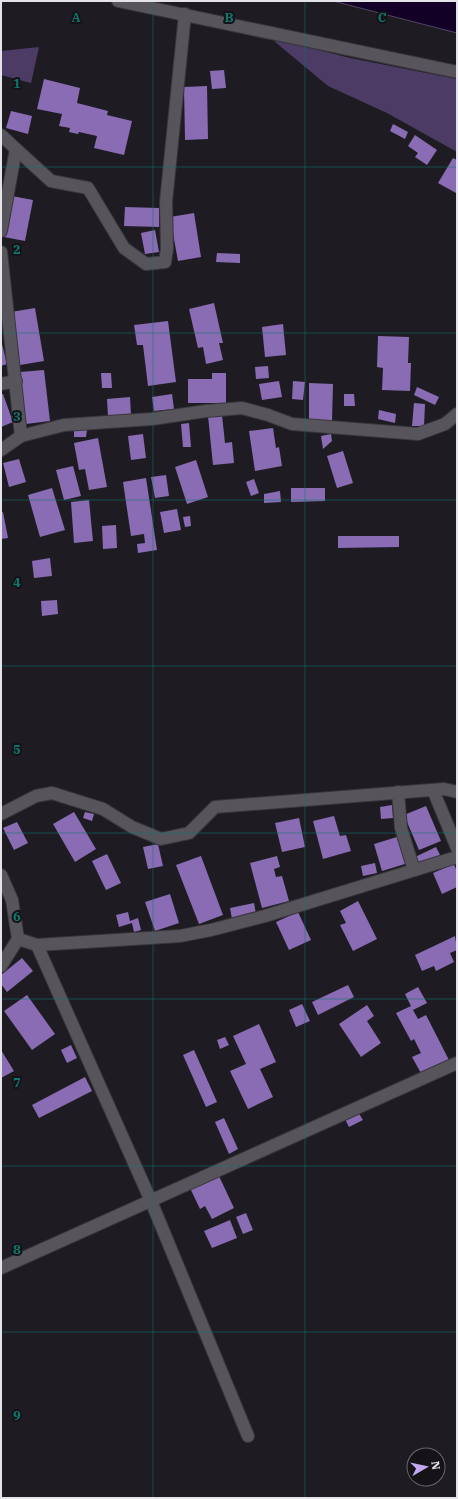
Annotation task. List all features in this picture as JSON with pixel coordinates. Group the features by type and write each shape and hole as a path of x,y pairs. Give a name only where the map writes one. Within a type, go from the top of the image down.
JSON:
{"street":[{"path":"118,1 457,72"},
{"path":"1,135 51,181 88,188 124,248 146,264 165,262 167,249 166,202 185,14"},
{"path":"1,231 16,149"},
{"path":"1,252 21,436"},
{"path":"1,384 16,381"},
{"path":"1,450 21,436 64,424 152,419 206,411 242,408 268,415 292,424 418,434 445,424 457,414"},
{"path":"1,814 36,796 52,794 103,809 132,827 161,839 189,833 215,806 444,789 457,792"},
{"path":"433,790 457,848"},
{"path":"398,792 401,828 414,870"},
{"path":"18,939 37,946 180,936 211,930 265,916 457,857"},
{"path":"1,875 12,900 18,939 1,966"},
{"path":"37,946 151,1201 248,1436"},
{"path":"1,1268 457,1063"}],"shaded area":[{"path":"333,1 457,1 457,33"},
{"path":"275,39 350,58 457,79 457,152 387,113 328,86 274,41"},
{"path":"39,47 31,83 1,75 1,51"}],"building":[{"path":"224,70 226,88 212,89 210,71"},
{"path":"44,79 80,88 77,103 108,111 107,115 132,121 124,155 94,148 97,136 79,132 78,134 69,132 70,128 59,126 62,114 37,109"},
{"path":"207,86 208,139 185,140 184,87"},
{"path":"11,111 32,116 28,134 6,128"},
{"path":"393,124 408,132 405,139 390,131"},
{"path":"415,135 437,150 427,165 415,157 418,153 408,146"},
{"path":"453,158 457,160 456,193 438,183"},
{"path":"12,196 33,200 25,241 4,237"},
{"path":"125,207 159,208 159,227 124,226"},
{"path":"194,213 201,257 178,261 170,217"},
{"path":"155,230 159,252 145,254 141,233"},
{"path":"217,253 240,254 240,263 216,262"},
{"path":"214,303 223,343 219,343 223,360 206,364 203,347 198,348 189,309"},
{"path":"35,308 44,361 20,365 11,312"},
{"path":"168,321 176,382 148,386 143,345 137,345 134,325"},
{"path":"283,324 286,355 265,357 262,327"},
{"path":"378,336 409,337 408,363 411,363 410,391 382,390 383,368 377,367"},
{"path":"1,340 7,364 1,366"},
{"path":"268,366 269,378 256,379 255,367"},
{"path":"44,370 50,421 26,424 20,372"},
{"path":"101,373 111,373 112,388 102,388"},
{"path":"212,373 226,373 226,403 188,403 188,379 212,379"},
{"path":"279,381 282,397 262,400 259,384"},
{"path":"293,381 305,382 303,400 292,399"},
{"path":"309,383 333,384 332,421 309,421"},
{"path":"417,387 439,397 435,405 414,395"},
{"path":"1,394 3,394 13,422 1,427"},
{"path":"172,394 174,409 154,411 152,397"},
{"path":"344,394 354,394 355,406 344,406"},
{"path":"130,397 131,416 108,417 107,399"},
{"path":"414,403 425,404 424,426 412,426"},
{"path":"379,410 396,414 395,423 378,419"},
{"path":"222,415 225,443 232,442 234,463 213,465 208,416"},
{"path":"189,423 191,447 183,447 181,424"},
{"path":"273,428 276,448 279,447 282,466 255,471 249,431"},
{"path":"74,430 87,430 86,437 74,437"},
{"path":"143,434 146,458 131,460 128,436"},
{"path":"331,434 332,441 323,449 321,436"},
{"path":"98,438 107,487 89,490 85,469 79,470 74,443"},
{"path":"343,451 353,483 337,488 327,456"},
{"path":"19,459 26,482 9,487 3,463"},
{"path":"196,460 208,497 187,504 175,467"},
{"path":"73,466 81,496 64,500 56,470"},
{"path":"166,475 169,496 155,498 151,477"},
{"path":"146,478 157,550 138,553 137,544 145,543 144,534 131,536 123,482"},
{"path":"254,479 259,493 251,496 246,482"},
{"path":"52,488 65,530 40,537 28,495"},
{"path":"291,488 325,488 325,501 291,502"},
{"path":"280,491 281,502 264,503 264,494"},
{"path":"89,500 93,541 74,543 71,502"},
{"path":"177,509 181,530 164,533 160,512"},
{"path":"3,512 8,538 1,539 1,513"},
{"path":"190,516 191,526 185,527 183,517"},
{"path":"116,525 117,548 103,549 102,526"},
{"path":"338,536 399,536 399,547 338,548"},
{"path":"50,558 52,576 34,578 32,561"},
{"path":"57,600 58,614 42,616 41,601"},
{"path":"392,805 393,818 381,819 380,807"},
{"path":"426,806 441,841 419,850 404,815"},
{"path":"74,812 96,849 75,862 53,824"},
{"path":"85,812 94,814 92,821 83,818"},
{"path":"334,816 340,836 346,835 351,851 323,859 313,821"},
{"path":"299,818 305,847 282,852 275,823"},
{"path":"17,822 28,843 14,850 3,828"},
{"path":"397,837 405,864 382,871 374,844"},
{"path":"158,844 163,866 148,869 143,847"},
{"path":"436,847 440,855 418,864 415,857"},
{"path":"107,854 121,883 106,890 92,861"},
{"path":"201,856 223,915 199,924 176,865"},
{"path":"277,856 280,867 274,869 276,877 282,876 289,901 262,908 250,863"},
{"path":"375,863 377,873 363,876 361,866"},
{"path":"454,864 457,872 457,887 442,894 433,873"},
{"path":"170,894 179,923 155,931 145,902"},
{"path":"358,901 377,939 353,951 340,925 346,923 340,911"},
{"path":"254,903 256,914 232,919 230,908"},
{"path":"128,912 130,921 138,918 141,930 134,932 132,923 119,927 116,915"},
{"path":"298,912 311,940 289,950 276,922"},
{"path":"455,936 457,950 450,953 454,962 436,971 434,966 422,971 415,955"},
{"path":"22,958 33,971 7,992 1,984 1,975"},
{"path":"348,985 354,997 318,1015 312,1002"},
{"path":"418,987 427,1003 413,1010 418,1019 426,1015 449,1060 422,1075 412,1057 421,1053 414,1039 411,1041 396,1013 411,1006 405,994"},
{"path":"27,995 55,1034 32,1050 4,1011"},
{"path":"302,1004 310,1021 296,1027 289,1010"},
{"path":"367,1005 374,1016 367,1021 381,1043 361,1057 339,1024"},
{"path":"259,1024 276,1062 260,1069 273,1097 248,1109 230,1071 246,1064 233,1036"},
{"path":"225,1037 229,1045 220,1049 217,1040"},
{"path":"71,1045 77,1058 67,1063 61,1050"},
{"path":"1,1050 14,1071 1,1078"},
{"path":"194,1050 217,1102 206,1107 183,1055"},
{"path":"85,1077 92,1091 39,1118 32,1105"},
{"path":"358,1112 363,1120 349,1127 345,1119"},
{"path":"224,1118 238,1149 229,1154 215,1122"},
{"path":"218,1174 234,1208 212,1219 205,1206 200,1209 190,1188"},
{"path":"246,1213 253,1230 243,1234 236,1217"},
{"path":"230,1220 237,1238 212,1248 204,1231"}]}
